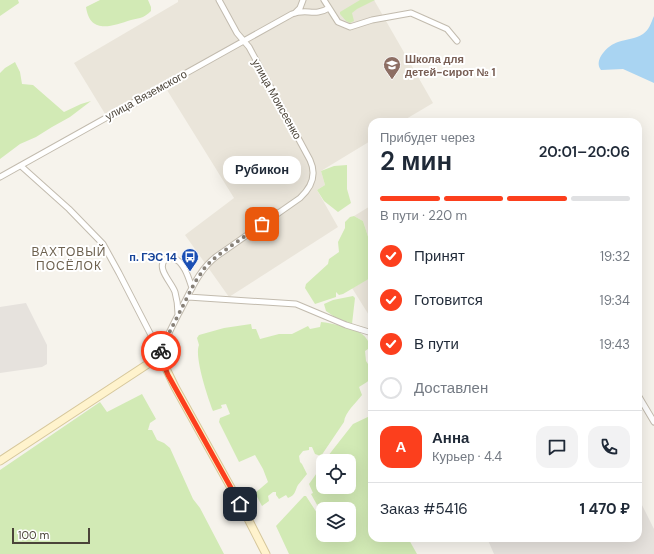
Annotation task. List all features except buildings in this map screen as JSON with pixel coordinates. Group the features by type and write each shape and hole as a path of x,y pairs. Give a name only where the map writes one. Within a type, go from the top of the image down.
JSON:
{"street":[{"name":"улица Моисеенко","path":"160,356 165,341 192,288 203,270 213,259 300,198 307,191 313,181 314,169 310,160 263,73 244,41 237,33 219,0"},
{"path":"303,0 305,7 311,12"},
{"path":"292,14 300,8 303,0"},
{"path":"324,0 338,22 350,28 372,20 410,13 447,29 457,41"},
{"path":"292,14 302,11 320,12 329,8"},
{"name":"улица Вяземского","path":"0,177 292,14"},
{"path":"20,166 69,209 103,244 175,387 266,554"},
{"path":"178,316 175,291 162,269 162,264 165,260 172,258 180,262 192,288"},
{"path":"188,297 296,304 346,325 368,332"},
{"path":"0,461 160,356"},
{"path":"642,402 654,422"}],"shaded area":[{"path":"178,0 374,0 433,103 408,118 368,118 368,142 321,171 325,185 317,190 338,227 229,297 185,235 234,198 167,90 110,122 74,63 178,2"},
{"path":"368,207 368,237 363,221 354,216"},
{"path":"368,279 368,314 352,288"},
{"path":"26,303 47,345 47,364 42,367 0,373 0,307"},
{"path":"642,505 654,529 654,554 494,554 489,542 642,542"}],"green space":[{"path":"0,0 18,0 19,3 0,16"},
{"path":"100,0 148,0 151,11 141,18 109,26 97,25 92,22 88,16 86,7"},
{"path":"360,0 375,0 352,13 354,21 350,23 346,21 340,12"},
{"path":"15,62 20,72 22,84 33,85 64,112 91,101 70,117 36,137 20,144 0,159 0,73"},
{"path":"347,165 347,189 351,203 338,212 324,201 317,190 325,185 321,171 334,166"},
{"path":"354,216 363,221 368,237 368,279 343,294 339,295 336,292 336,297 315,304 305,288 306,284 328,264 329,259 339,252 338,242 345,228 345,222 350,217"},
{"path":"353,296 355,298 352,324 339,320 326,311 324,304 333,300"},
{"path":"321,322 348,328 362,334 368,341 368,349 365,351 366,361 368,364 368,381 359,387 362,395 349,411 344,422 322,454 315,454 312,447 309,447 309,450 303,451 299,456 300,462 307,474 298,485 294,494 288,498 286,495 279,499 276,492 273,492 268,496 269,501 262,506 255,493 268,482 263,469 255,455 239,462 219,422 220,418 230,414 226,404 221,405 222,408 213,411 205,388 198,359 199,345 197,338 199,335 224,328 251,324 252,329 256,329 260,339 279,334 292,334 308,326 310,329 320,327"},
{"path":"142,394 156,419 150,423 148,430 152,430 157,440 170,448 193,499 200,508 224,554 0,554 0,470 100,402 107,412"},
{"path":"368,417 368,542 410,542 417,554 289,554 276,526 304,496 306,496 316,511 316,542 356,542 356,502 316,503 311,494 313,493 309,484 316,474 316,494 356,494 356,454 329,454 353,424"}],"water":[{"path":"654,16 654,83 623,69 601,70 599,62 603,53 614,44 643,34"}],"way so far":[{"path":"161,351 195,282 206,266 217,256 262,224"}],"place":[{"name":"Школа для детей-сирот № 1","path":"392,80"},
{"name":"Рубикон","path":"262,224"},
{"name":"п. ГЭС 14","path":"190,272"}],"district":[{"name":"ВАХТОВЫЙ ПОСЁЛОК","path":"69,259"}],"route":[{"path":"161,351 160,356 168,375 240,504"}]}
